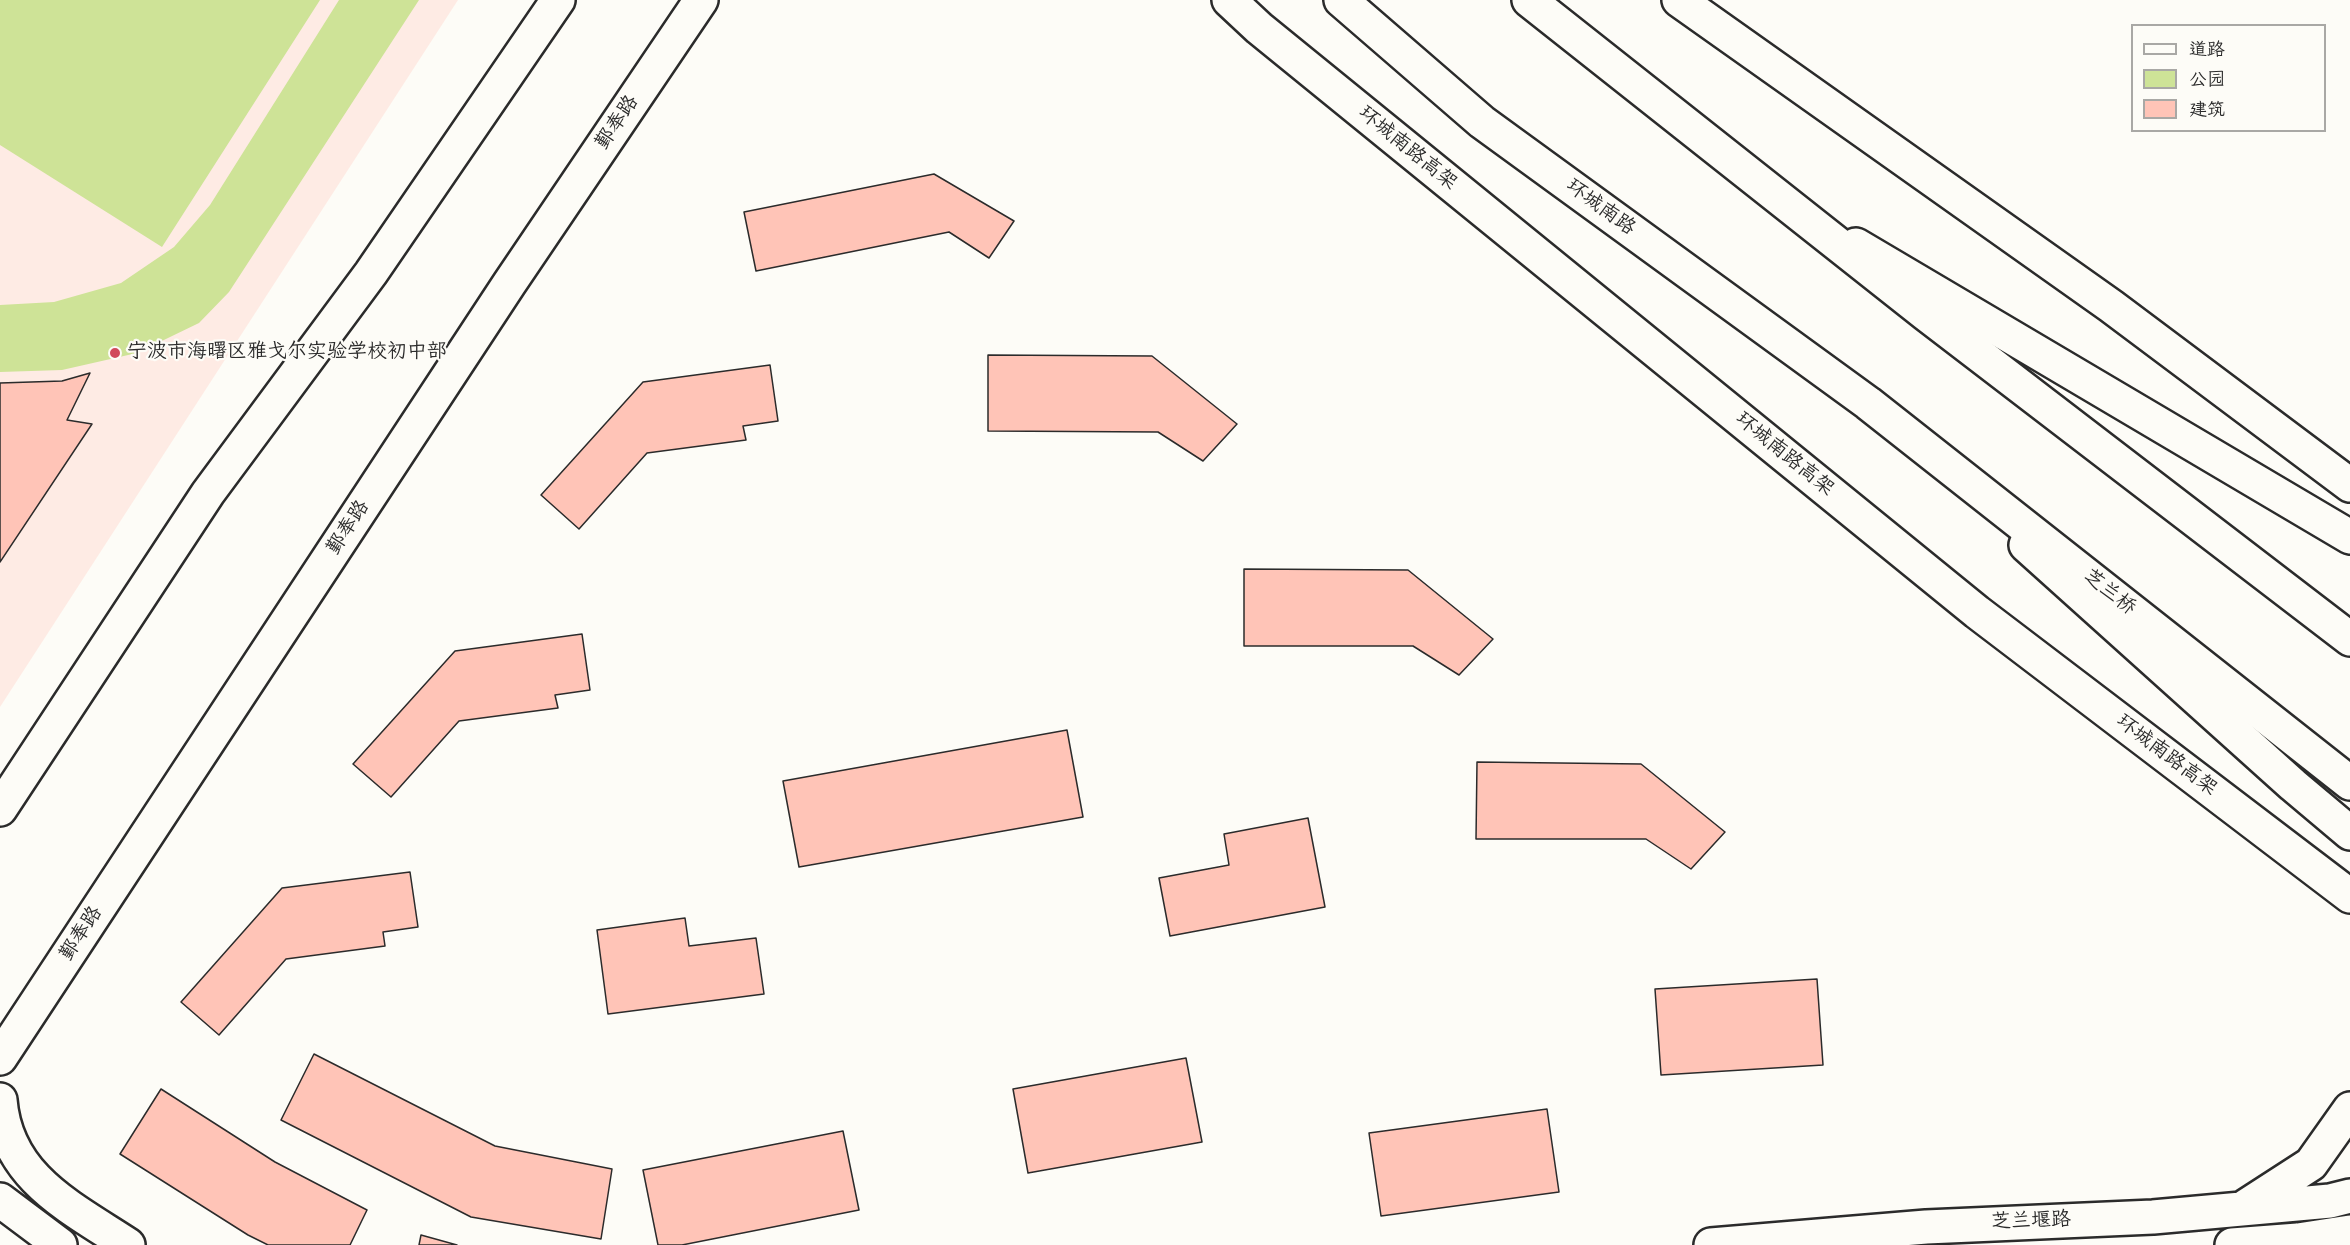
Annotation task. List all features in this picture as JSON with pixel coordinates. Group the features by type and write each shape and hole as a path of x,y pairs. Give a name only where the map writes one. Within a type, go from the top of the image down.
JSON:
{"main road":[{"path":"0,809 208,493 371,273 558,0"},
{"name":"鄞奉路","path":"0,1058 509,284 701,0"},
{"name":"环城南路高架","path":"1229,0 1258,28 1977,612 2350,896"},
{"name":"环城南路","path":"1341,0 1482,122 1868,403"},
{"path":"1529,0 1926,314 2350,639"},
{"path":"1679,0 2111,306 2350,485"},
{"path":"1783,202 2350,537"},
{"path":"1868,403 2293,785 2350,833"},
{"name":"芝兰桥","path":"1868,403 2350,783"},
{"path":"0,1100 2,1118 16,1155 22,1163 50,1194 128,1245"},
{"path":"2240,1209 2311,1164 2350,1109"},
{"name":"芝兰堰路","path":"1711,1245 1926,1227 2152,1217 2330,1201 2350,1196"},
{"path":"0,1200 60,1245"},
{"path":"2232,1245 2298,1240 2350,1232"}],"shaded area":[{"name":"宁波市海曙区雅戈尔实验学校初中部","path":"0,0 458,0 0,707"}],"green space":[{"path":"0,0 320,0 162,247 0,145"},
{"path":"339,0 419,0 229,292 199,323 137,353 62,370 0,372 0,305 54,302 121,283 174,247 210,205"}],"building":[{"path":"934,174 1014,221 989,258 949,232 756,271 744,212"},
{"path":"988,355 1152,356 1237,424 1203,461 1158,432 988,431"},
{"path":"770,365 778,421 743,426 746,440 647,453 579,529 541,495 643,382"},
{"path":"90,373 67,420 92,424 0,562 0,383 62,381"},
{"path":"1244,569 1408,570 1493,639 1459,675 1413,646 1244,646"},
{"path":"582,634 590,690 555,695 558,708 459,721 391,797 353,764 455,651"},
{"path":"1067,730 1083,817 799,867 783,781"},
{"path":"1477,762 1641,764 1725,832 1691,869 1646,839 1476,839"},
{"path":"1308,818 1325,907 1170,936 1159,878 1229,865 1224,834"},
{"path":"410,872 418,927 383,932 385,946 286,959 219,1035 181,1002 282,888"},
{"path":"685,918 689,946 756,938 764,994 608,1014 597,930"},
{"path":"1817,979 1823,1065 1661,1075 1655,989"},
{"path":"314,1054 495,1146 612,1169 601,1239 471,1217 281,1120"},
{"path":"1186,1058 1202,1142 1028,1173 1013,1089"},
{"path":"161,1089 275,1162 367,1210 350,1245 268,1245 248,1235 120,1154"},
{"path":"1547,1109 1559,1192 1381,1216 1369,1133"},
{"path":"843,1131 859,1210 682,1245 658,1245 643,1170"},
{"path":"421,1235 457,1245 419,1245"}],"place":[{"name":"宁波市海曙区雅戈尔实验学校初中部","path":"115,353"}]}
